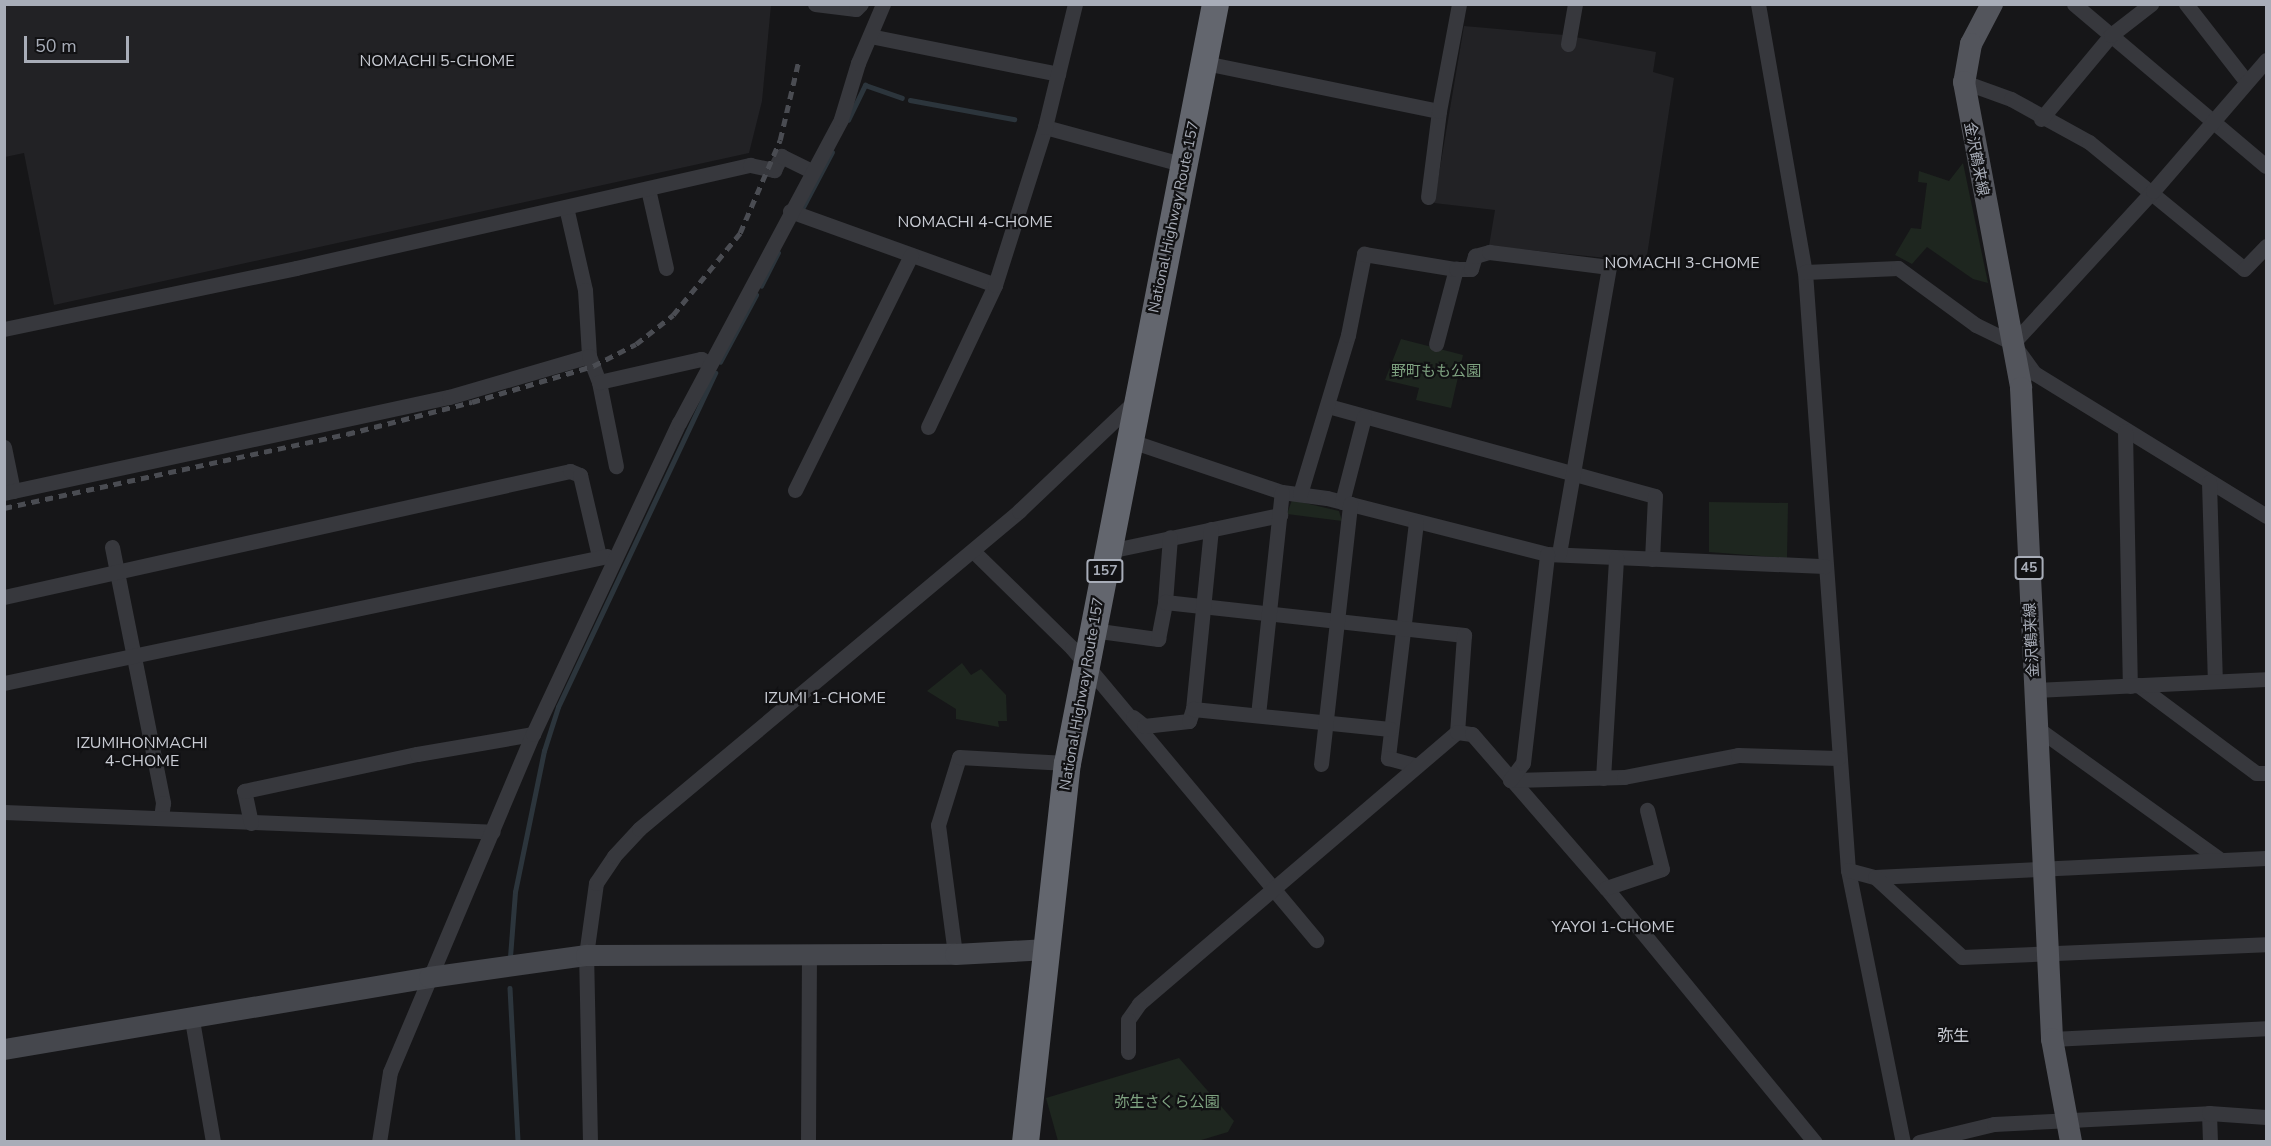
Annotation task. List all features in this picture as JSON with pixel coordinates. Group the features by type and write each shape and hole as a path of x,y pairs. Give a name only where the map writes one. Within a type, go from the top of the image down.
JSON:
{"highway":[{"name":"National Highway Route 157","path":"1025,1142 1067,763 1084,666 1109,551 1135,401 1185,165 1215,4"}],"main road":[{"name":"金沢鶴来線","path":"1992,4 1971,44 1964,82 2006,271 2013,343 2021,388 2052,1039 2069,1131"}],"street":[{"path":"814,4 856,9 861,4"},
{"path":"378,1142 390,1072 533,734 616,556 710,364 841,119 883,4"},
{"path":"928,427 995,285 1045,127 1075,4"},
{"path":"1428,197 1439,111 1459,4"},
{"path":"1568,44 1575,4"},
{"path":"1758,4 1805,272 1838,758 1848,870 1903,1142"},
{"path":"2074,4 2215,120 2266,166"},
{"path":"2041,119 2111,35 2151,4"},
{"path":"2186,4 2246,81"},
{"path":"870,36 1058,74"},
{"path":"2013,343 2153,191 2266,60"},
{"path":"1205,63 1439,111"},
{"path":"1964,82 2011,99 2041,119 2089,142 2153,191 2244,269 2266,246"},
{"path":"1045,127 1185,165"},
{"path":"4,329 750,165 774,170 781,156 812,171"},
{"path":"648,189 666,268"},
{"path":"566,207 585,290 589,356 599,382 616,466"},
{"path":"790,211 995,285"},
{"path":"1300,494 1348,335 1365,254 1456,269 1471,269 1475,256 1489,252 1610,267 1575,474 1553,554 1523,763 1510,780"},
{"path":"795,490 911,255"},
{"path":"1805,272 1898,267 1976,325 2013,343 2034,373 2266,516"},
{"path":"1436,344 1456,269"},
{"path":"4,447 9,492 449,398 589,356"},
{"path":"599,382 701,359 710,364"},
{"path":"590,1142 586,955 596,883 614,856 639,829 973,551 1135,401"},
{"path":"1328,406 1655,496 1652,559"},
{"path":"1322,764 1346,503 1364,417"},
{"path":"2125,430 2134,685"},
{"path":"1128,440 1282,492 1346,503 1553,554 1825,566"},
{"path":"4,597 570,471 580,475 599,556"},
{"path":"2209,482 2215,681"},
{"path":"1258,716 1282,492"},
{"path":"1109,551 1280,515"},
{"path":"1416,522 1388,758 1417,766"},
{"path":"1119,706 1144,726 1189,721 1193,709 1211,529"},
{"path":"1092,630 1158,639 1170,537"},
{"path":"112,546 163,803 161,817"},
{"path":"973,551 1072,648 1084,666 1316,940"},
{"path":"4,683 599,556 616,556"},
{"path":"1603,778 1617,557"},
{"path":"1128,1052 1128,1020 1139,1004 1457,732 1464,635 1164,602"},
{"path":"2035,690 2266,679"},
{"path":"2134,685 2256,773 2266,773"},
{"path":"1193,709 1390,729"},
{"path":"2037,728 2221,860"},
{"path":"1457,732 1472,734 1606,888 1815,1142"},
{"path":"251,823 244,791 417,754 533,734"},
{"path":"1510,780 1603,778 1738,755 1838,758"},
{"path":"955,954 938,825 958,757 1067,763"},
{"path":"1606,888 1662,869 1647,810"},
{"path":"4,812 493,832"},
{"path":"1848,870 1875,877 2044,866 2266,858"},
{"path":"1875,877 1962,957 2266,944"},
{"path":"4,1049 192,1020 429,977 586,955 955,954 1047,949"},
{"path":"808,1142 809,954"},
{"path":"192,1020 213,1142"},
{"path":"2052,1039 2266,1028"},
{"path":"2209,1113 2210,1142"},
{"path":"1918,1142 1994,1124 2069,1131 2209,1113 2266,1118"}],"shaded area":[{"path":"4,5 771,5 762,101 749,153 54,305 24,153 5,157"},
{"path":"1464,26 1564,35 1656,52 1653,72 1674,78 1646,262 1489,246 1495,210 1434,203"}],"green space":[{"path":"1963,163 1988,283 1973,279 1927,247 1912,264 1895,255 1911,228 1921,229 1927,183 1918,182 1919,171 1949,181"},
{"name":"野町もも公園","path":"1401,339 1463,355 1451,408 1416,400 1419,388 1385,380"},
{"path":"1292,500 1339,511 1342,521 1287,514"},
{"path":"1709,502 1788,503 1787,558 1709,552"},
{"path":"962,663 971,675 981,669 1006,695 1007,721 998,721 999,727 956,719 956,709 927,691"},
{"name":"弥生さくら公園","path":"1179,1058 1234,1121 1228,1132 1198,1141 1058,1141 1046,1098"}],"waterway":[{"path":"848,120 865,85 902,98"},
{"path":"910,100 1014,119"},
{"path":"802,209 832,152"},
{"path":"761,286 778,253"},
{"path":"720,362 756,295"},
{"path":"510,957 515,892 544,751 558,707 715,373"},
{"path":"510,988 518,1142"}],"railway":[{"path":"4,508 347,434 472,402 593,366 636,344 673,315 740,233 780,140 798,63"}],"district":[{"name":"NOMACHI 5-CHOME","path":"437,61"},
{"name":"NOMACHI 4-CHOME","path":"975,222"},
{"name":"NOMACHI 3-CHOME","path":"1682,263"},
{"name":"IZUMI 1-CHOME","path":"825,698"},
{"name":"IZUMIHONMACHI 4-CHOME","path":"142,752"},
{"name":"YAYOI 1-CHOME","path":"1613,927"},
{"name":"弥生","path":"1953,1036"}]}
